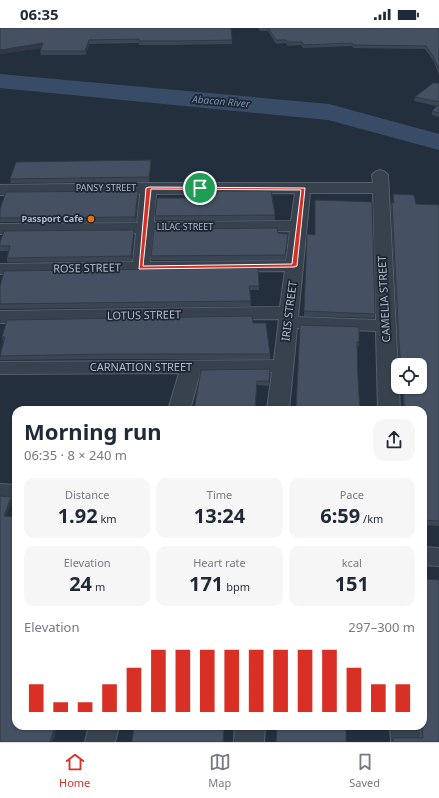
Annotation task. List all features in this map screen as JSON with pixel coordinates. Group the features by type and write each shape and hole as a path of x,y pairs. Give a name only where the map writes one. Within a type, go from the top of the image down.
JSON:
{"street":[{"name":"PANSY STREET","path":"0,190 149,188 303,189 379,181"},
{"name":"CAMELIA STREET","path":"379,181 389,406"},
{"path":"140,268 149,188"},
{"name":"IRIS STREET","path":"278,406 303,189"},
{"name":"LILAC STREET","path":"0,230 299,226"},
{"name":"ROSE STREET","path":"0,269 294,266"},
{"name":"LOTUS STREET","path":"0,317 288,317 386,326"},
{"name":"CARNATION STREET","path":"0,368 283,366"},
{"path":"180,406 191,367"},
{"path":"0,492 12,493"},
{"path":"427,556 439,558"},
{"path":"100,742 103,730"},
{"path":"249,742 250,730"},
{"path":"405,730 406,742"}],"building":[{"path":"0,28 231,28 232,40 89,40 85,51 40,51 43,43 0,50"},
{"path":"268,28 439,28 439,70 433,56 426,46 354,45 352,43 303,45 302,42 276,40"},
{"path":"433,83 439,83 439,102 415,97"},
{"path":"439,104 439,113 432,111"},
{"path":"151,160 149,177 10,179 16,162"},
{"path":"138,191 135,217 0,218 0,209 6,192"},
{"path":"214,191 271,191 275,215 155,216 157,198 214,198"},
{"path":"393,194 414,195 416,204 439,205 439,521 427,520 427,406 405,406 404,394 427,394 427,358 400,358 392,202 394,203"},
{"path":"315,200 372,202 375,314 304,311 307,234 315,235"},
{"path":"277,228 278,233 288,234 285,255 151,256 154,229"},
{"path":"134,230 131,256 7,258 10,246 0,246 4,231"},
{"path":"258,268 259,286 249,286 251,301 0,304 0,287 4,271"},
{"path":"252,316 253,323 266,323 270,354 0,356 5,337 2,337 7,320"},
{"path":"300,325 359,327 359,342 357,342 360,406 296,406"},
{"path":"270,369 269,381 257,381 255,406 195,406 201,370"},
{"path":"0,496 11,497 4,516 12,517 12,730 54,730 50,742 0,742"},
{"path":"427,579 439,580 439,742 393,742 393,738 423,738 422,730 427,730"},
{"path":"134,730 224,730 223,742 132,742"},
{"path":"277,730 346,730 346,742 276,742"}],"waterway":[{"name":"Abacan River","path":"0,81 329,112 439,142"}],"place":[{"name":"Passport Cafe","path":"91,219"}],"route":[{"path":"149,188 200,188 303,189 294,266 140,268 149,188"}]}
